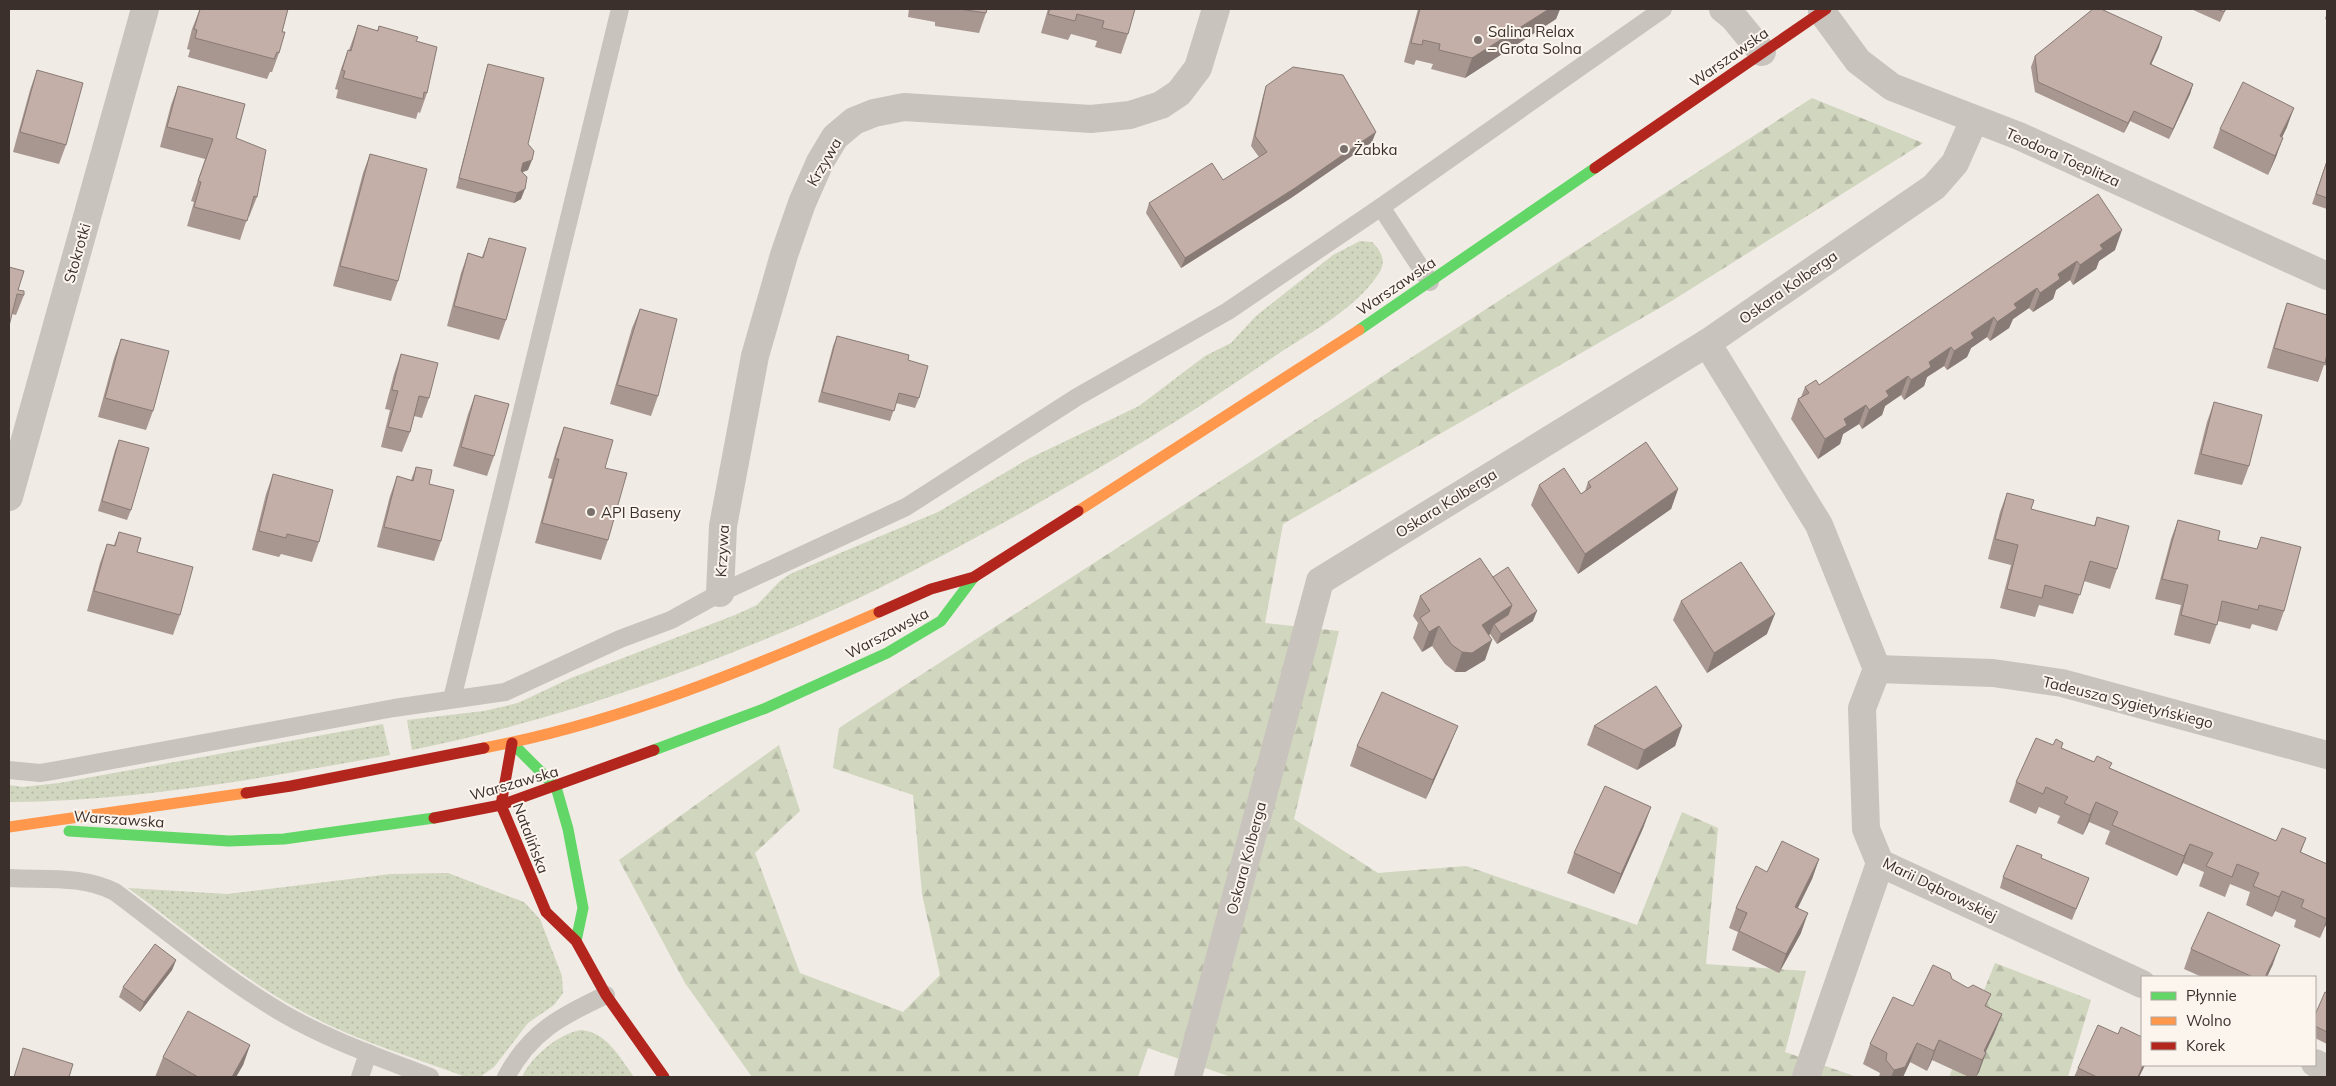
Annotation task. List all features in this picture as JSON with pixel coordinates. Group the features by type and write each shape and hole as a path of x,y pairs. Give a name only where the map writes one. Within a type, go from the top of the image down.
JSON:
{"main road":[{"name":"Warszawska","path":"9,827 291,786 512,743 595,722 694,689 796,648 931,589 974,577 1153,464 1430,282 1824,10"},
{"name":"Warszawska","path":"9,827 229,841 284,839 411,823 501,805 556,787 766,708 887,653 941,622 974,577"},
{"name":"Natalińska","path":"512,743 556,787 568,829 583,908 576,941"},
{"name":"Natalińska","path":"512,743 501,805 546,912 576,941 606,995 664,1077"}],"street":[{"name":"Stokrotki","path":"9,498 145,9"},
{"name":"Krzywa","path":"720,593 723,526 755,356 784,255 802,203 820,162 835,137 854,121 874,113 904,107 1091,119 1130,116 1161,105 1179,93 1198,68 1216,9"},
{"path":"1723,9 1734,18 1762,52"},
{"name":"Teodora Toeplitza","path":"1824,10 1858,61 1880,80 1892,87 2019,136 2327,276"},
{"name":"Oskara Kolberga","path":"1188,1077 1320,581 1707,343 1934,187 1955,163 1974,120"},
{"path":"1707,343 1819,525 1877,669"},
{"name":"Marii Dąbrowskiej","path":"1877,669 1862,708 1866,829 1880,863 2141,984"},
{"name":"Tadeusza Sygietyńskiego","path":"1877,669 1993,673 2062,683 2327,755"},
{"path":"1806,1077 1880,863"}],"lane":[{"path":"452,699 620,9"},
{"path":"9,770 40,773 394,708 506,692 620,639 671,620 720,593 906,507 1077,397 1228,311 1381,207 1663,9"},
{"path":"1381,207 1430,282"},
{"path":"9,878 101,884 115,892 254,995 320,1033 430,1077"},
{"path":"506,1077 516,1058 548,1025 606,995"},
{"path":"360,1077 368,1053"}],"green space":[{"path":"1812,98 1923,143 1670,302 1283,524 1265,623 1339,631 1294,819 1378,873 1466,866 1637,925 1682,812 1718,828 1706,964 1806,971 1785,1052 1857,1077 1231,1077 1148,1048 1138,1077 752,1077 685,983 619,860 779,745 800,811 755,853 800,973 903,1012 940,975 922,894 913,795 833,768 839,728"},
{"path":"1360,241 1372,242 1376,246 1381,254 1382,267 1368,288 1344,310 1208,401 1071,484 977,537 904,576 829,612 757,643 660,679 562,712 462,739 412,750 407,720 484,711 518,703 571,678 735,615 757,605 780,581 790,574 938,512 1028,459 1139,406 1205,356 1231,343 1256,316 1333,255"},
{"path":"383,724 390,755 248,780 153,793 57,801 9,802 9,785 23,787 59,783"},
{"path":"448,873 524,902 540,919 562,976 563,993 554,1005 528,1023 494,1067 480,1077 466,1077 359,1038 318,1020 254,982 128,888 227,894 391,874"},
{"path":"1995,963 2091,1000 2068,1077 1949,1077"},
{"path":"581,1030 590,1032 606,1041 634,1077 522,1077 532,1061 547,1047 563,1036"}],"building":[{"path":"200,9 288,9 282,32 285,32 279,53 277,52 274,59 195,38 197,30 194,29"},
{"path":"959,9 987,9 986,13"},
{"path":"1050,9 1135,9 1128,34 1102,28 1104,21 1077,14 1075,21 1048,14"},
{"path":"1420,9 1549,9 1472,58 1439,50 1440,44 1423,40 1422,45 1411,43"},
{"path":"2093,9 2101,9 2162,37 2150,64 2193,84 2173,129 2134,111 2128,123 2038,82 2035,56"},
{"path":"358,25 378,31 379,26 418,37 416,41 437,47 427,93 424,92 423,99 343,78 345,71 342,70 348,50 351,51"},
{"path":"488,64 544,78 528,144 534,151 532,160 523,163 521,171 527,177 525,189 517,193 459,178"},
{"path":"1293,67 1343,75 1376,132 1295,188 1185,258 1149,203 1212,163 1223,180 1267,152 1255,136 1266,86"},
{"path":"37,70 83,83 66,145 20,132"},
{"path":"2243,82 2294,108 2280,136 2283,138 2275,156 2220,129"},
{"path":"178,86 245,104 236,138 266,150 257,197 254,196 247,221 194,207 201,182 198,181 213,139 167,127"},
{"path":"370,154 427,169 398,281 340,266"},
{"path":"2327,161 2327,198 2316,194"},
{"path":"2098,194 2122,230 2100,245 2103,249 2080,265 2077,261 2058,274 2060,279 2040,293 2037,288 2014,304 2017,308 1997,322 1994,317 1971,333 1974,338 1954,351 1951,347 1929,362 1931,367 1911,380 1908,376 1886,391 1889,396 1869,410 1866,405 1844,419 1847,425 1825,439 1798,399 1809,393 1805,387 1816,380 1819,385"},
{"path":"489,238 526,248 506,320 454,306 468,253 483,258"},
{"path":"9,267 24,271 18,290 24,291 24,295 17,294 9,326"},
{"path":"2287,303 2327,315 2327,354 2325,363 2274,348"},
{"path":"640,309 677,319 658,396 617,385"},
{"path":"837,336 909,355 908,360 928,366 919,398 899,393 894,411 822,392"},
{"path":"121,339 169,351 153,411 105,398"},
{"path":"401,354 438,363 429,398 419,396 410,432 388,427 398,391 392,390"},
{"path":"475,395 509,404 494,456 461,447"},
{"path":"2214,402 2262,415 2249,466 2201,454"},
{"path":"564,427 613,440 605,468 627,473 608,540 542,523 559,459 555,459"},
{"path":"119,440 149,448 131,510 102,501"},
{"path":"1646,442 1678,489 1585,554 1539,485 1564,468 1581,494 1591,487 1588,482"},
{"path":"416,467 432,470 429,484 454,490 441,541 384,527 397,476 413,481"},
{"path":"273,474 333,490 319,542 287,534 286,538 259,531"},
{"path":"2007,493 2034,500 2031,509 2095,526 2097,517 2129,526 2117,569 2090,561 2080,595 2045,585 2042,598 2007,589 2018,545 1995,539"},
{"path":"2178,520 2220,531 2218,540 2257,549 2261,537 2301,547 2284,611 2259,605 2258,610 2222,601 2217,625 2181,615 2188,585 2162,579"},
{"path":"119,532 141,538 137,552 193,567 180,615 94,591 107,544 115,546"},
{"path":"1480,558 1512,605 1482,625 1492,640 1472,653 1462,652 1452,645 1439,626 1429,632 1420,618 1430,611 1420,596"},
{"path":"1741,562 1775,614 1714,653 1681,601"},
{"path":"1508,567 1537,611 1501,634 1494,624 1508,615 1512,605 1493,577"},
{"path":"1656,686 1682,726 1644,750 1594,726"},
{"path":"1382,692 1458,726 1433,780 1357,746"},
{"path":"2036,738 2053,745 2056,739 2063,743 2061,748 2094,762 2097,756 2112,763 2109,768 2276,841 2282,828 2306,838 2300,852 2327,864 2327,919 2301,907 2304,900 2282,891 2279,897 2253,886 2259,873 2237,864 2232,877 2206,866 2213,853 2190,844 2184,856 2112,825 2118,812 2096,802 2090,815 2064,803 2068,797 2046,787 2043,794 2016,782"},
{"path":"1605,786 1651,807 1621,874 1574,853"},
{"path":"1782,841 1819,859 1795,907 1808,913 1786,954 1739,931 1747,913 1736,908 1756,866 1767,872"},
{"path":"2017,845 2042,855 2041,858 2089,878 2076,909 2003,877"},
{"path":"2208,912 2280,945 2265,976 2251,976 2191,949"},
{"path":"155,944 176,960 144,1002 123,987"},
{"path":"1933,965 1950,973 1952,979 1968,988 1973,985 1991,994 1985,1006 2002,1014 1984,1051 1986,1053 1982,1060 1939,1040 1934,1051 1917,1043 1905,1067 1894,1070 1886,1060 1887,1053 1870,1044 1893,997 1913,1006"},
{"path":"2325,992 2327,993 2327,1032 2316,1026 2316,1013"},
{"path":"188,1011 250,1045 232,1077 198,1077 163,1057"},
{"path":"2098,1025 2118,1034 2121,1027 2141,1037 2141,1066 2143,1066 2138,1077 2097,1077 2078,1068"},
{"path":"23,1048 73,1064 69,1077 14,1077"}],"traffic: fast":[{"path":"1359,330 1595,168"},
{"path":"654,750 766,708 887,653 941,621 974,577"},
{"path":"512,743 556,787 568,829 583,908 576,941"},
{"path":"69,831 229,841 284,839 434,818"}],"traffic: slow":[{"path":"1078,511 1359,330"},
{"path":"484,748 586,724 636,708 734,673 879,612"},
{"path":"9,827 246,793"}],"traffic: jam":[{"path":"1595,168 1826,9"},
{"path":"879,612 931,589 974,577 1078,511"},
{"path":"512,743 501,805 546,912 576,941 606,995 664,1077"},
{"path":"246,793 484,748"},
{"path":"434,818 501,805 654,750"}],"place":[{"name":"Salina Relax – Grota Solna","path":"1478,40"},
{"name":"Żabka","path":"1344,149"},
{"name":"API Baseny","path":"591,512"}]}
